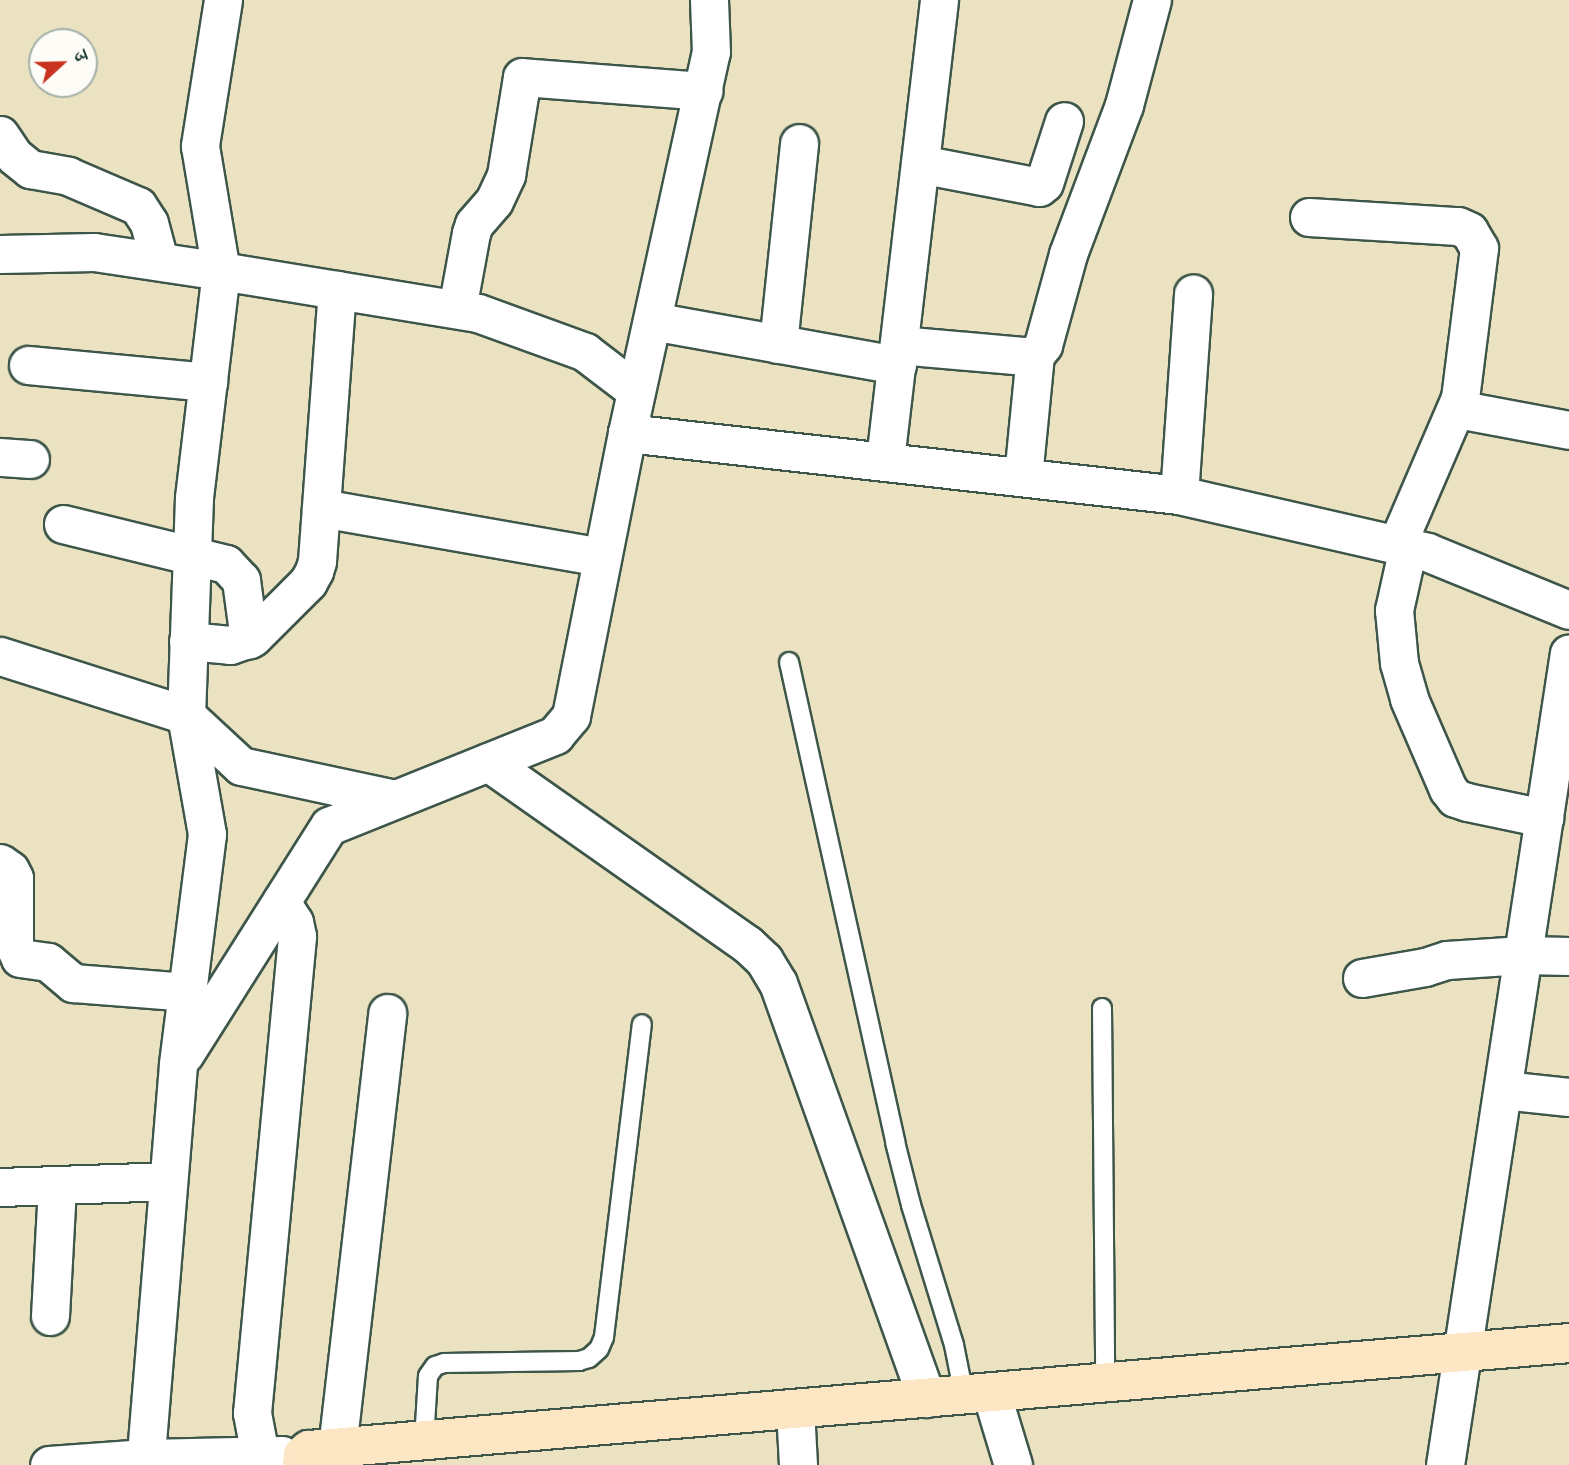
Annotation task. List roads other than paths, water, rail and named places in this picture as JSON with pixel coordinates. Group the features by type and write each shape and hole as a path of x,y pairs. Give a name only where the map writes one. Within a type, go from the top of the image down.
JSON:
{"main road":[{"path":"314,1456 424,1440 1569,1343"}],"street":[{"path":"137,1460 178,1065 207,834 186,715 194,498 221,271 200,146 223,0"},
{"path":"178,1065 329,826 555,735 571,716 627,433 712,52 709,0"},
{"path":"885,460 939,0"},
{"path":"1023,477 1035,355 1043,345 1068,254 1124,105 1152,0"},
{"path":"457,309 471,233 498,194 506,175 522,77 703,91"},
{"path":"920,164 1039,187 1044,183 1064,121"},
{"path":"0,135 14,156 30,169 68,176 138,206 149,223 159,261"},
{"path":"778,344 799,143"},
{"path":"1309,217 1458,226 1475,237 1479,248 1465,378 1457,409 1402,545 1394,610 1399,663 1409,699 1448,789 1455,798 1544,818"},
{"path":"0,254 94,252 478,313 585,352 636,391"},
{"path":"188,641 230,645 249,639 308,582 314,571 337,290"},
{"path":"1179,495 1193,293"},
{"path":"652,321 778,344 898,355 1035,355"},
{"path":"28,365 208,382"},
{"path":"1457,409 1569,430"},
{"path":"627,433 1179,495 1427,552 1569,610"},
{"path":"321,508 602,557"},
{"path":"63,524 226,564 235,570 241,580 249,639"},
{"path":"1445,1465 1569,653"},
{"path":"0,656 186,715 241,766 395,799"},
{"path":"488,762 737,937 764,960 778,983 961,1395 1013,1465"},
{"path":"0,863 10,870 14,878 14,945 20,958 48,962 73,983 187,992"},
{"path":"260,1455 252,1413 253,1392 297,936 294,922 281,902"},
{"path":"1362,978 1425,967 1447,960 1523,955 1569,956"},
{"path":"49,1465 260,1455 314,1456 387,1013"},
{"path":"1503,1090 1569,1097"},
{"path":"0,1187 168,1181"},
{"path":"50,1316 57,1185"},
{"path":"795,1409 798,1465"}],"lane":[{"path":"789,662 895,1142 911,1205 951,1335 961,1395"},
{"path":"1102,1008 1105,1383"},
{"path":"424,1440 428,1376 435,1366 444,1363 579,1361 589,1358 599,1349 604,1337 642,1024"}]}
